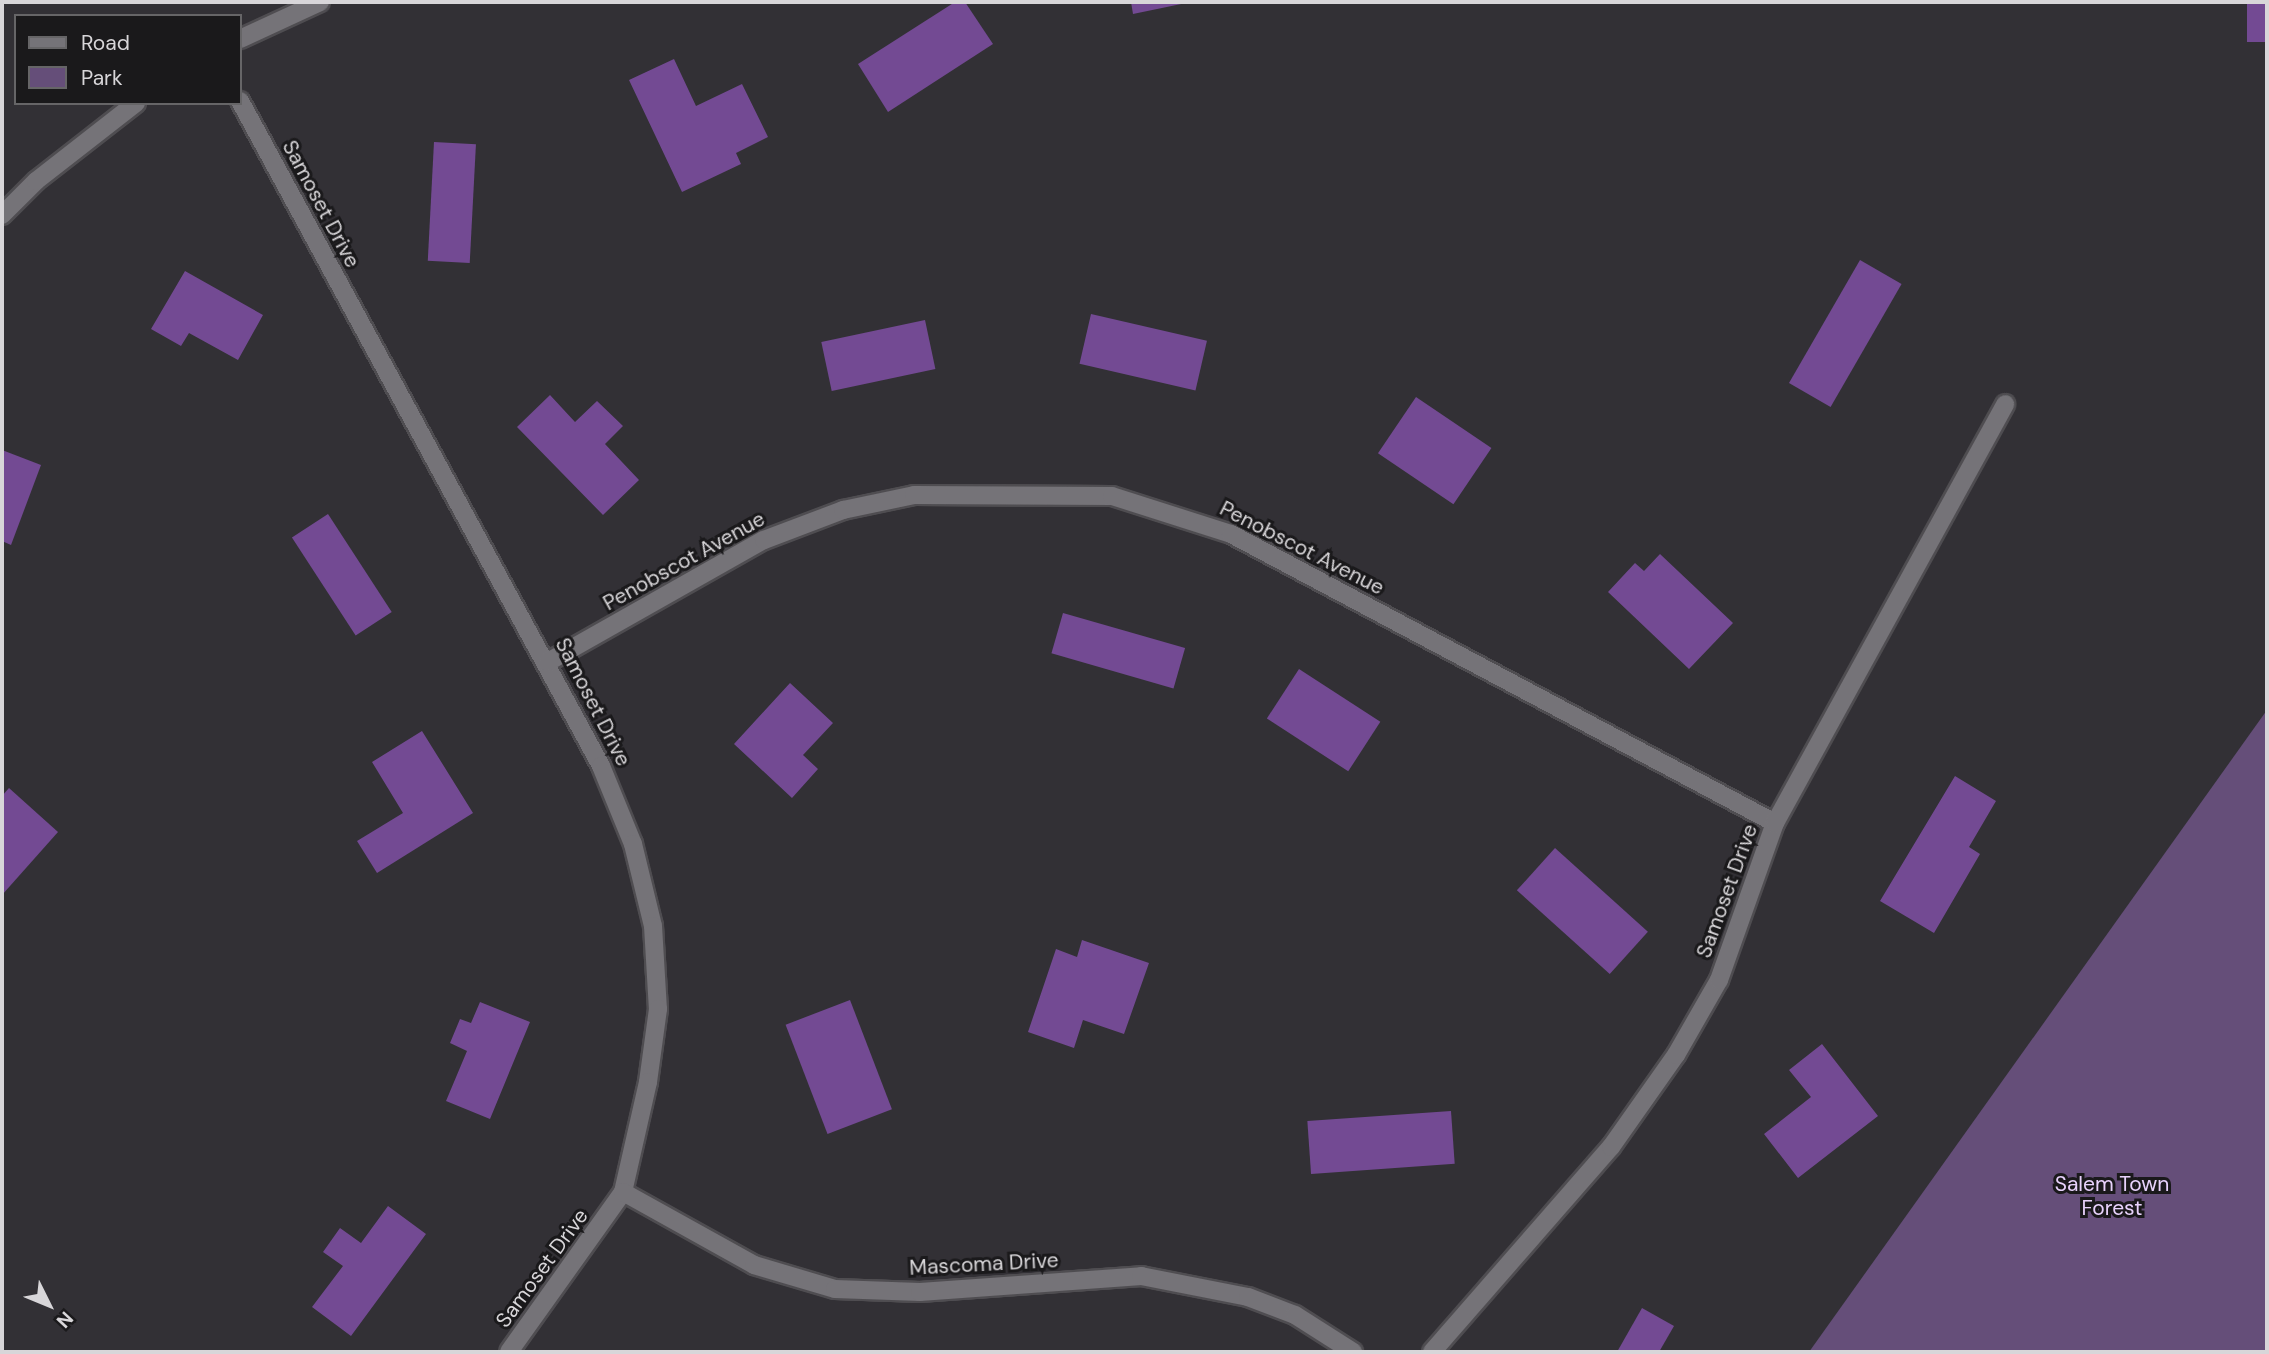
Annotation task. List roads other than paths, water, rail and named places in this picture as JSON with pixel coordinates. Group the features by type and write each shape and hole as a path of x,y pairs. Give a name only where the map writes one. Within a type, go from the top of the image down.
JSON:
{"street":[{"path":"242,38 320,2"},
{"path":"2,215 36,181 133,105"},
{"name":"Samoset Drive","path":"242,105 548,662 601,766 633,844 653,926 658,1009 646,1094 623,1192 509,1352"},
{"name":"Samoset Drive","path":"1432,1352 1595,1166 1676,1055 1719,980 1775,823 2005,404"},
{"name":"Penobscot Avenue","path":"548,662 764,540 843,510 914,495 1112,495 1231,534 1775,823"},
{"name":"Mascoma Drive","path":"623,1192 754,1265 825,1287 920,1292 1141,1276 1248,1297 1295,1315 1353,1352"}],"park label":[{"name":"Salem Town Forest","path":"2112,1196"}]}
